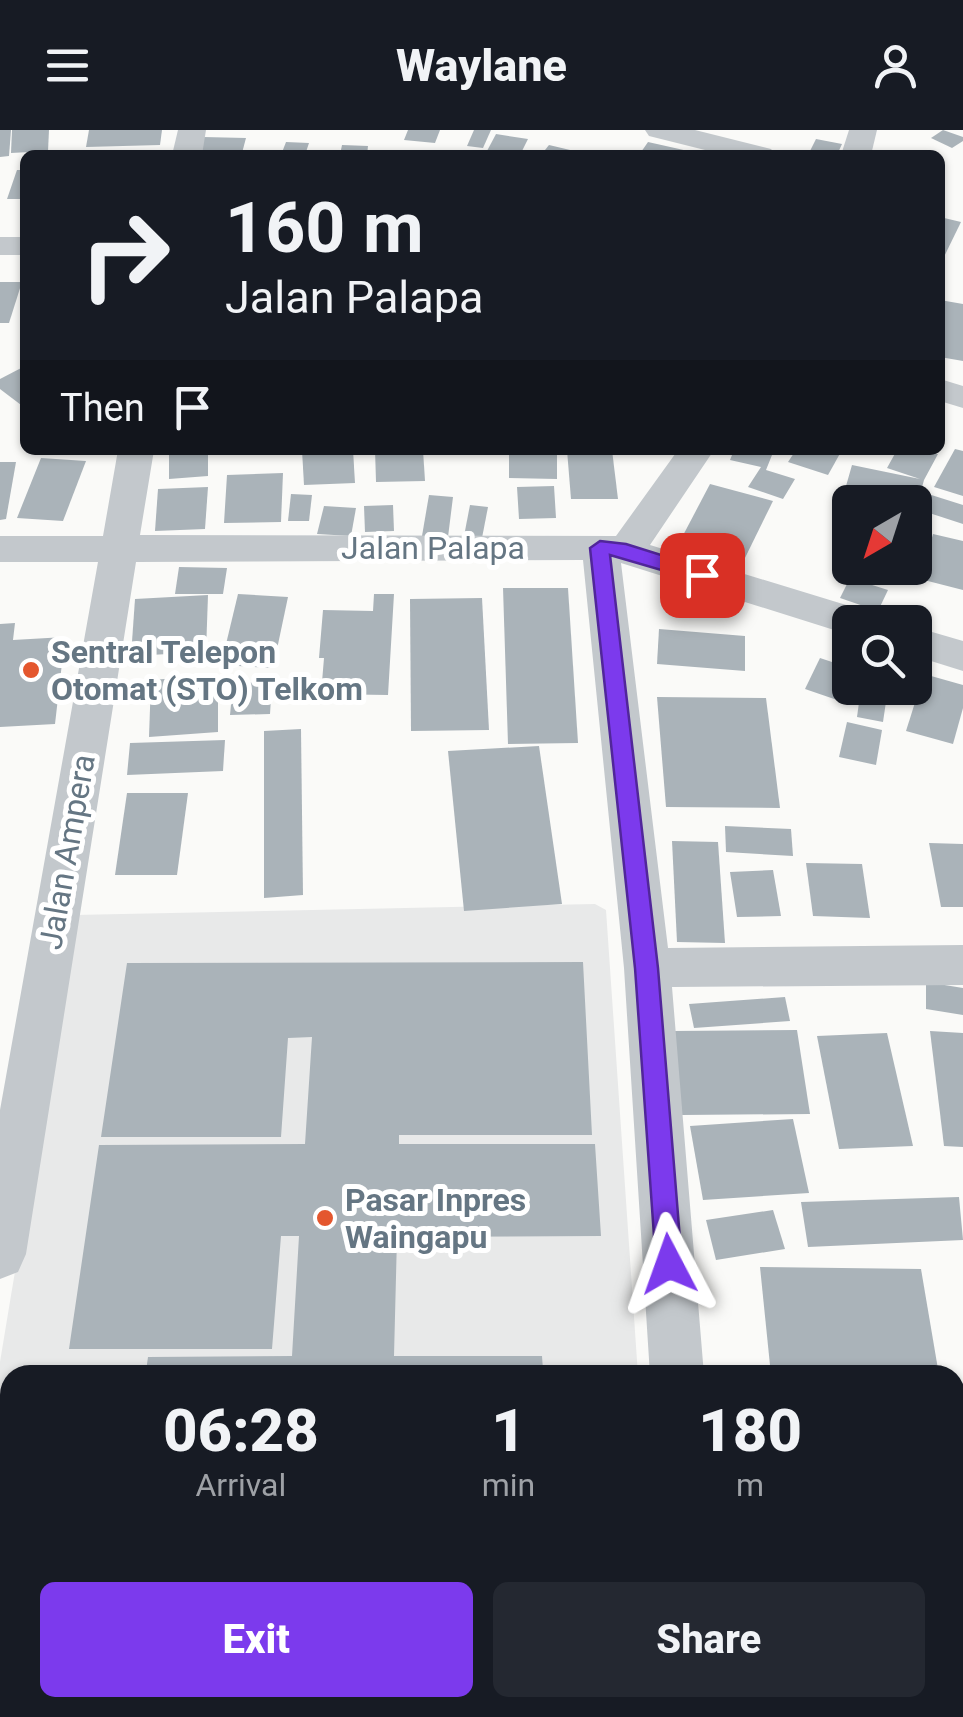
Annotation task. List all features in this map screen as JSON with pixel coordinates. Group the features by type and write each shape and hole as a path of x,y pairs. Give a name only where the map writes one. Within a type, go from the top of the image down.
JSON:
{"street":[{"path":"659,130 741,150"},
{"name":"Jalan Ampera","path":"0,1254 135,455"},
{"path":"677,1365 613,549 692,455"},
{"name":"Jalan Palapa","path":"0,550 613,549 832,615"},
{"path":"932,646 963,656"},
{"path":"646,968 963,965"}],"shaded area":[{"name":"Pasar Inpres Waingapu","path":"595,904 606,910 637,1365 0,1365 74,915"}],"building":[{"path":"0,130 11,130 9,156 0,157"},
{"path":"12,130 49,130 48,150 11,153"},
{"path":"89,130 162,130 160,145 86,147"},
{"path":"408,130 440,130 435,143 404,140"},
{"path":"474,130 491,130 483,148 467,146"},
{"path":"943,130 963,137 963,141 952,148 931,138"},
{"path":"496,134 528,139 522,150 488,150"},
{"path":"203,137 246,138 243,150 199,150"},
{"path":"816,139 842,144 839,150 810,150"},
{"path":"286,142 309,143 307,150 283,150"},
{"path":"648,142 684,150 642,150"},
{"path":"342,145 368,146 368,150 341,150"},
{"path":"549,145 570,150 545,150"},
{"path":"17,170 20,170 20,199 7,199"},
{"path":"945,218 961,222 945,255"},
{"path":"0,282 20,282 9,323 0,323"},
{"path":"945,301 963,304 963,361 945,358"},
{"path":"20,369 20,404 0,389 0,379"},
{"path":"955,449 963,451 963,496 934,487"},
{"path":"169,455 208,455 208,476 169,479"},
{"path":"302,455 353,455 355,483 304,485"},
{"path":"375,455 423,455 425,481 376,482"},
{"path":"509,455 557,455 557,479 509,478"},
{"path":"567,455 613,455 618,499 571,499"},
{"path":"732,455 772,455 766,470 795,479 783,499 748,487 761,467 730,460"},
{"path":"793,455 839,455 828,475 788,462"},
{"path":"894,455 937,455 923,485 846,485 852,465 920,479 887,468"},
{"path":"41,458 86,461 63,521 17,518"},
{"path":"0,462 16,462 6,519 0,520"},
{"path":"283,473 281,522 224,523 227,475"},
{"path":"710,484 773,501 743,562 679,543"},
{"path":"554,486 556,518 519,519 517,487"},
{"path":"208,487 205,529 155,531 158,489"},
{"path":"291,494 312,495 309,521 288,521"},
{"path":"429,495 453,497 448,537 422,536"},
{"path":"932,495 963,505 963,524 932,514"},
{"path":"393,505 394,531 365,532 364,506"},
{"path":"470,505 488,507 482,538 464,536"},
{"path":"324,506 356,508 351,536 317,534"},
{"path":"933,534 963,541 963,590 932,582"},
{"path":"179,567 227,568 223,594 175,594"},
{"path":"846,585 872,585 888,590 881,605 860,605 840,598"},
{"path":"503,588 568,588 578,743 508,744"},
{"path":"238,594 288,597 273,668 221,665"},
{"path":"374,594 394,594 388,695 321,694 323,610 373,611"},
{"path":"208,595 206,652 131,656 135,599"},
{"path":"482,598 489,730 411,731 410,599"},
{"name":"Sentral Telepon Otomat (STO) Telkom","path":"15,623 13,640 65,637 55,724 0,727 0,624"},
{"path":"659,629 745,636 745,671 657,664"},
{"path":"820,658 832,662 832,698 805,689"},
{"path":"218,675 218,732 149,737 151,680"},
{"path":"932,676 963,685 963,708 953,744 906,731 914,705 932,705"},
{"path":"272,682 270,714 230,715 233,683"},
{"path":"657,697 766,698 780,808 666,807"},
{"path":"859,705 886,705 883,722 857,717"},
{"path":"847,722 882,730 876,765 839,757"},
{"path":"301,729 303,895 264,898 264,731"},
{"path":"225,740 223,771 127,775 130,743"},
{"path":"539,746 562,904 464,911 448,751"},
{"path":"127,793 188,793 177,875 115,875"},
{"path":"725,826 791,829 793,856 726,852"},
{"path":"672,841 718,842 725,943 677,942"},
{"path":"929,843 963,844 963,907 941,907"},
{"path":"806,863 862,864 870,918 813,916"},
{"path":"773,870 781,916 737,917 730,872"},
{"name":"Pasar Inpres Waingapu","path":"583,962 592,1135 399,1135 399,1144 595,1144 601,1236 397,1237 394,1356 542,1356 543,1365 147,1365 148,1357 292,1356 299,1236 281,1236 272,1349 69,1349 99,1145 305,1144 312,1037 288,1038 281,1137 101,1137 127,963"},
{"path":"926,982 963,988 963,1015 926,1009"},
{"path":"785,997 790,1021 694,1028 689,1004"},
{"path":"797,1030 810,1114 682,1115 673,1031"},
{"path":"930,1031 963,1033 963,1147 944,1146"},
{"path":"887,1033 913,1146 839,1149 817,1036"},
{"path":"793,1119 809,1193 703,1200 690,1126"},
{"path":"959,1197 963,1240 808,1247 801,1202"},
{"path":"773,1210 785,1249 716,1260 706,1220"},
{"path":"760,1267 921,1269 937,1365 770,1365"}],"place":[{"name":"Sentral Telepon Otomat (STO) Telkom","path":"31,670"},
{"name":"Pasar Inpres Waingapu","path":"325,1218"}],"route":[{"path":"669,1264 646,968 600,548 626,551 702,575"}]}
